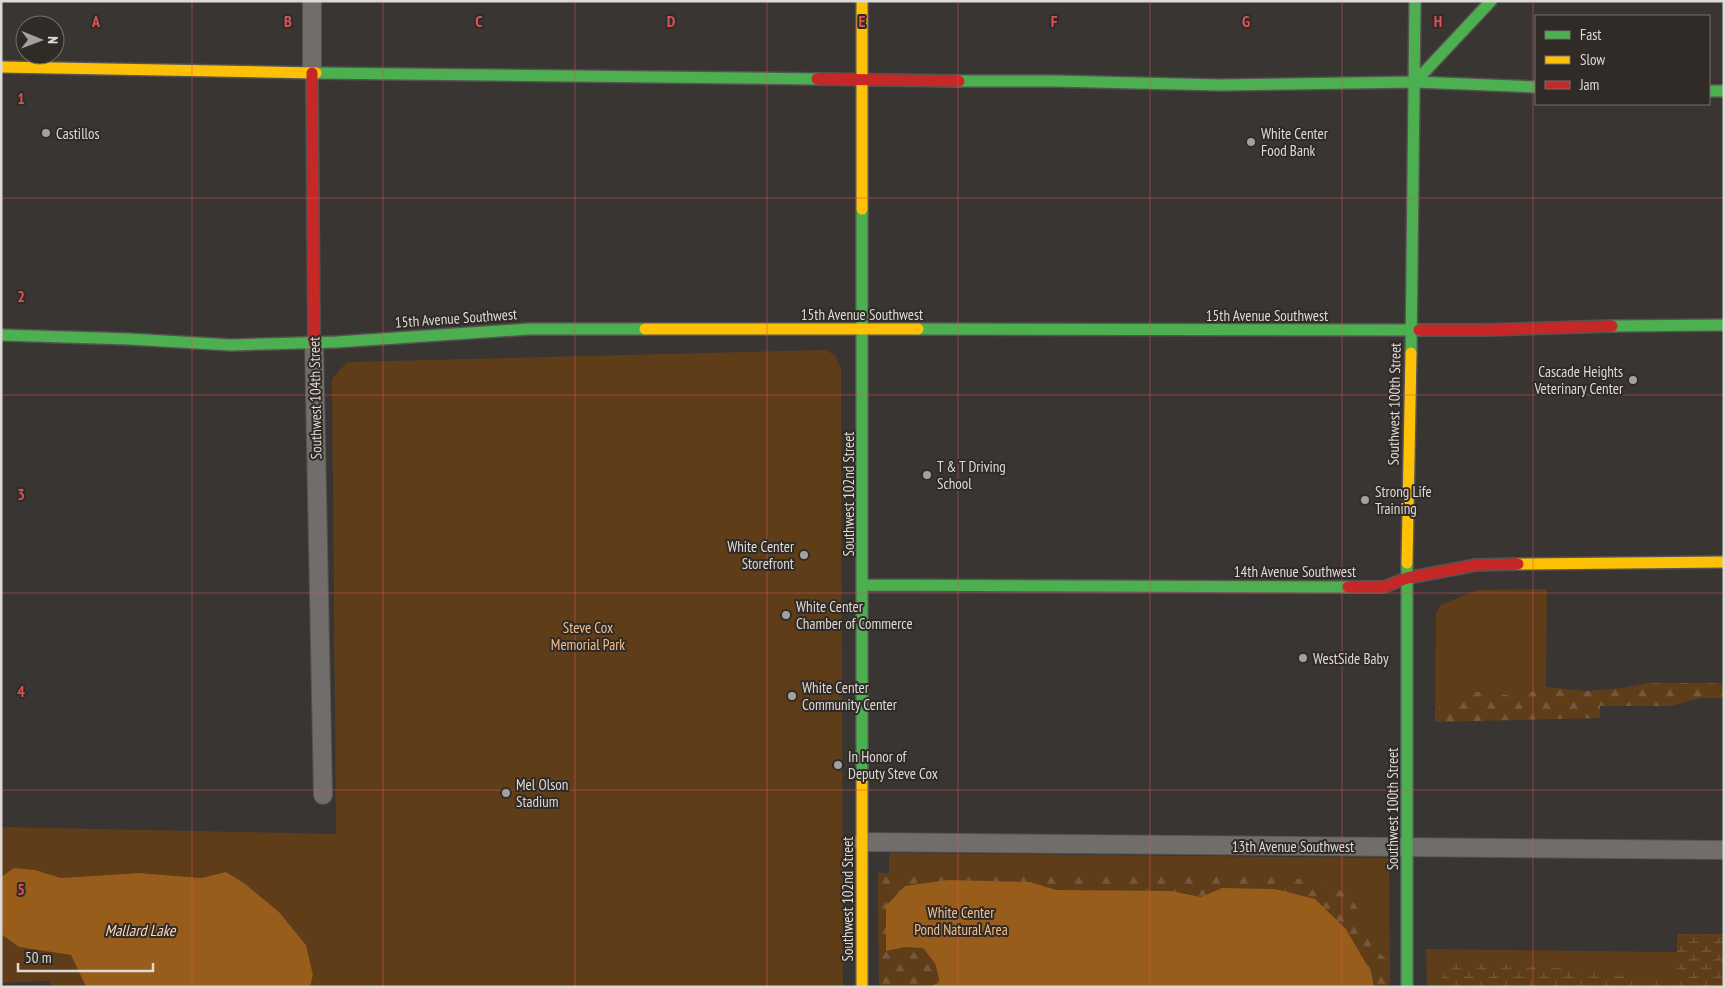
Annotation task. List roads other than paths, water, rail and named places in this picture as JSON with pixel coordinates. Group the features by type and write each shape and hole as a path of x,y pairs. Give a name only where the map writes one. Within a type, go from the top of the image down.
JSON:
{"street":[{"name":"Southwest 104th Street","path":"312,1 314,343 323,795"},
{"name":"Southwest 102nd Street","path":"862,1 862,987"},
{"name":"Southwest 100th Street","path":"1407,987 1407,578 1415,1"},
{"path":"1415,82 1492,1"},
{"path":"1,67 312,72 428,76 545,75 1249,85 1415,82 1535,87"},
{"path":"1710,90 1724,91"},
{"name":"15th Avenue Southwest","path":"1,335 128,339 231,345 314,343 529,329 1485,330 1638,324 1724,325"},
{"name":"14th Avenue Southwest","path":"862,585 1384,587 1407,578 1483,564 1724,562"},
{"name":"13th Avenue Southwest","path":"862,842 1724,850"}],"water":[{"name":"Mallard Lake","path":"14,868 35,870 61,878 139,873 201,878 226,872 244,883 279,912 306,945 313,975 310,987 86,987 71,955 19,947 1,934 1,877"},
{"name":"White Center Pond Natural Area","path":"948,880 1030,882 1056,890 1170,891 1201,897 1222,888 1275,889 1315,899 1346,929 1371,972 1374,987 929,987 940,982 935,963 923,948 905,947 886,951 886,906 905,886"}],"place":[{"name":"Castillos","path":"46,133"},
{"name":"White Center Food Bank","path":"1251,142"},
{"name":"Cascade Heights Veterinary Center","path":"1633,380"},
{"name":"T & T Driving School","path":"927,475"},
{"name":"Strong Life Training","path":"1365,500"},
{"name":"White Center Storefront","path":"804,555"},
{"name":"White Center Chamber of Commerce","path":"786,615"},
{"name":"WestSide Baby","path":"1303,658"},
{"name":"White Center Community Center","path":"792,696"},
{"name":"In Honor of Deputy Steve Cox","path":"838,765"},
{"name":"Mel Olson Stadium","path":"506,793"}],"park label":[{"name":"Steve Cox Memorial Park","path":"588,636"}]}
